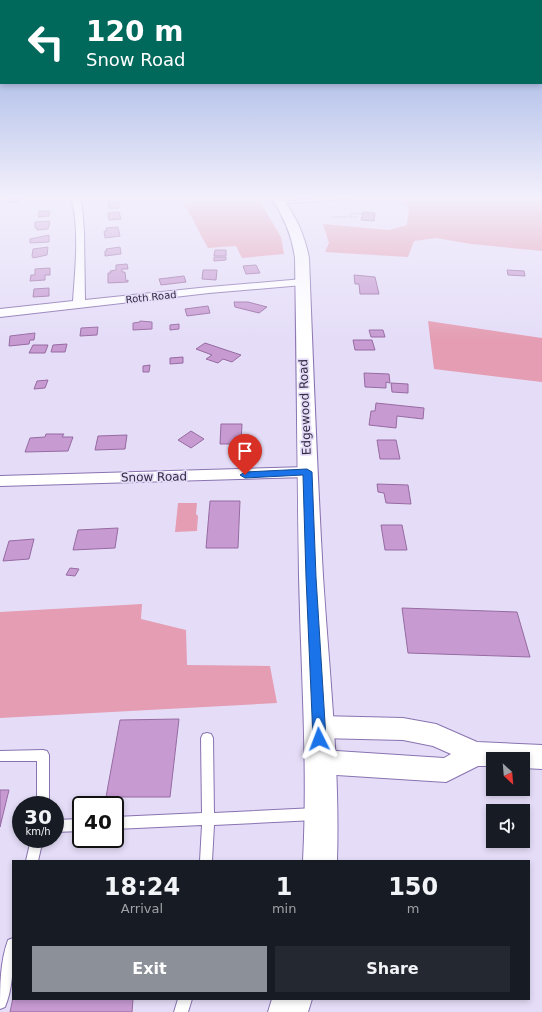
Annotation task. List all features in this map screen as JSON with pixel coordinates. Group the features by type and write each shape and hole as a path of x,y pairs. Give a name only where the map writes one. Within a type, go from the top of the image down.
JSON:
{"street":[{"path":"79,245 79,304"},
{"name":"Edgewood Road","path":"300,245 303,282 311,584 321,762 322,813 320,860"},
{"name":"Roth Road","path":"0,313 303,282"},
{"name":"Snow Road","path":"0,481 307,472"},
{"path":"319,727 403,729 436,735 476,754 542,757"},
{"path":"321,762 446,770 476,754"},
{"path":"288,1012 292,1000"}],"lane":[{"path":"206,860 208,819 207,738"},
{"path":"0,756 43,755 43,796"},
{"path":"124,823 322,813"},
{"path":"32,860 35,848"},
{"path":"0,1002 12,949"},
{"path":"181,1012 185,1000"}],"shaded area":[{"path":"207,245 282,245 284,254 242,258 236,246 208,248"},
{"path":"328,245 412,245 408,257 325,252"},
{"path":"483,245 542,245 542,251"},
{"path":"428,321 542,338 542,382 434,369"},
{"path":"178,503 197,503 197,531 175,532"},
{"path":"142,604 141,619 186,630 187,665 270,666 277,703 0,718 0,612"}],"building":[{"path":"48,247 47,255 33,258 33,249"},
{"path":"120,247 121,254 105,256 105,251 107,251 106,249"},
{"path":"215,250 226,250 226,256 214,256"},
{"path":"214,257 226,257 226,260 214,261"},
{"path":"127,264 128,269 122,269 122,272 125,272 126,281 128,280 128,282 108,283 108,273 116,270 116,265"},
{"path":"256,265 260,273 246,274 243,266"},
{"path":"50,268 50,275 45,275 45,280 30,281 31,275 35,275 35,269"},
{"path":"203,270 217,270 216,280 202,279"},
{"path":"507,270 524,271 525,276 508,275"},
{"path":"354,275 375,277 379,294 360,294 359,284 355,284"},
{"path":"184,276 186,282 161,285 159,279"},
{"path":"49,288 49,296 33,297 34,289"},
{"path":"234,302 248,302 267,307 259,313 235,307"},
{"path":"208,306 210,313 187,316 185,309"},
{"path":"140,321 152,322 152,329 133,330 133,323"},
{"path":"179,324 179,329 170,330 170,325"},
{"path":"98,327 97,335 80,336 81,328"},
{"path":"369,330 383,330 385,337 371,337"},
{"path":"35,333 34,340 30,340 29,344 9,346 10,336"},
{"path":"353,340 372,340 375,350 355,350"},
{"path":"205,343 241,355 232,362 223,359 218,363 206,359 212,355 196,349"},
{"path":"67,344 65,352 51,352 53,345"},
{"path":"33,345 48,345 45,353 29,353"},
{"path":"183,357 183,363 170,364 170,358"},
{"path":"150,365 149,372 143,372 143,366"},
{"path":"364,373 389,374 390,383 386,382 386,388 365,387"},
{"path":"48,380 45,388 34,389 37,381"},
{"path":"391,383 408,384 408,393 392,392"},
{"path":"376,403 424,408 423,419 397,416 396,428 369,425 371,411 375,411"},
{"path":"221,424 242,424 241,444 220,444"},
{"path":"191,431 204,439 191,448 178,440"},
{"path":"46,434 64,434 62,437 73,437 68,451 25,452 30,438 45,437"},
{"path":"127,435 125,449 95,450 98,436"},
{"path":"377,440 396,440 400,459 380,459"},
{"path":"377,484 408,485 411,504 386,503 384,493 378,492"},
{"path":"210,501 240,501 238,548 206,548"},
{"path":"381,525 402,525 407,550 385,550"},
{"path":"118,528 115,548 73,550 78,530"},
{"path":"34,539 29,559 3,561 9,541"},
{"path":"70,568 79,569 75,576 66,575"},
{"path":"402,608 517,612 530,657 408,653"},
{"path":"179,719 170,797 106,796 120,720"},
{"path":"0,790 9,790 0,827"},
{"path":"13,1000 133,1000 132,1012 10,1012"}],"route":[{"path":"245,475 307,472 319,739"}]}
